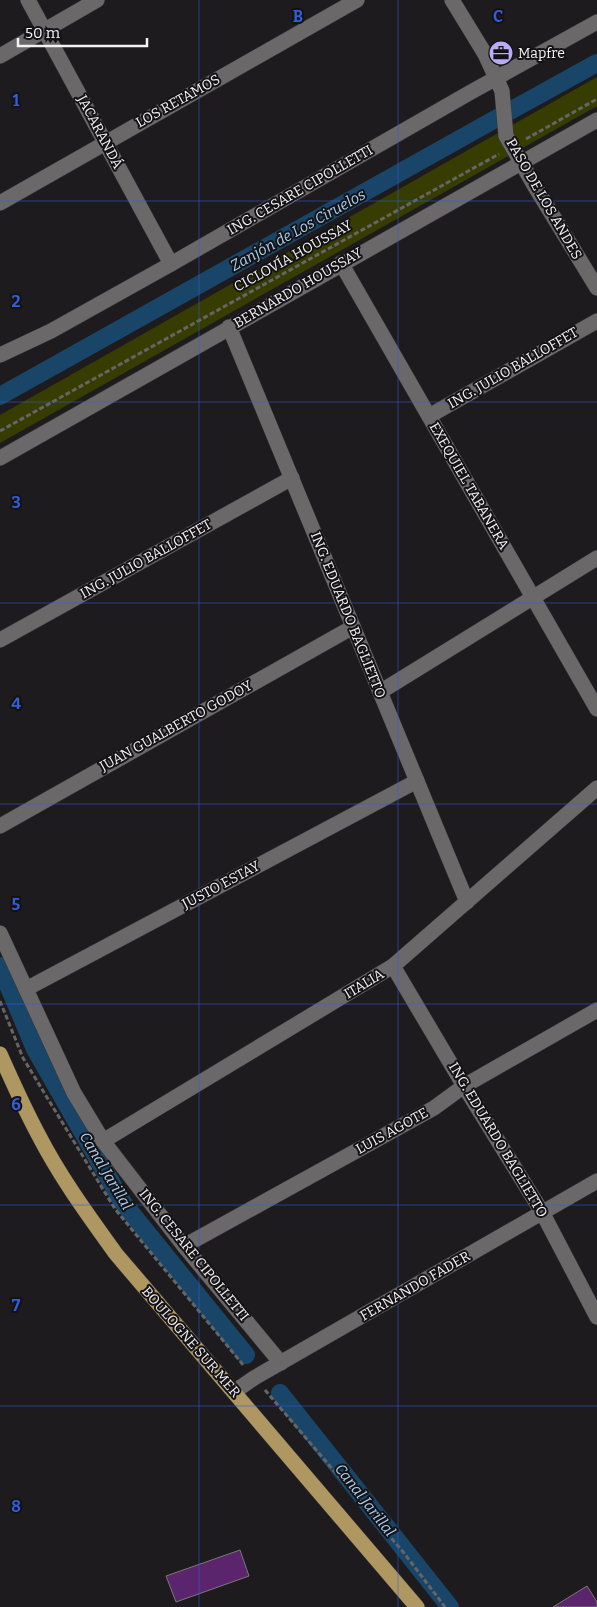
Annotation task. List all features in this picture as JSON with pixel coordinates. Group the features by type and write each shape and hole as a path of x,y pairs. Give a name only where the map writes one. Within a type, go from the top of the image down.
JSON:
{"main road":[{"name":"BOULOGNE SUR MER","path":"0,1054 37,1134 70,1189 91,1219 138,1281 417,1607"}],"street":[{"name":"JACARANDÁ","path":"28,0 171,264"},
{"path":"0,56 97,0"},
{"name":"LOS RETAMOS","path":"0,203 357,0"},
{"name":"PASO DE LOS ANDES","path":"452,0 485,54 499,84 509,141 597,288"},
{"name":"ING. CESARE CIPOLLETTI","path":"0,355 51,331 499,84 597,22"},
{"name":"BERNARDO HOUSSAY","path":"0,458 341,263 597,120"},
{"name":"EXEQUIEL TABANERA","path":"341,263 597,709"},
{"name":"ING. JULIO BALLOFFET","path":"429,416 597,321"},
{"name":"ING. EDUARDO BAGLIETTO","path":"230,327 467,902"},
{"name":"ING. JULIO BALLOFFET","path":"0,640 292,478"},
{"path":"380,692 597,558"},
{"name":"JUAN GUALBERTO GODOY","path":"0,826 353,626"},
{"name":"JUSTO ESTAY","path":"26,989 417,781"},
{"name":"ITALIA","path":"103,1141 393,966 597,788"},
{"name":"ING. CESARE CIPOLLETTI","path":"0,933 74,1093 103,1141 184,1246 281,1363"},
{"name":"ING. EDUARDO BAGLIETTO","path":"393,966 542,1212 597,1317"},
{"name":"LUIS AGOTE","path":"184,1246 434,1108 464,1086 597,1010"},
{"name":"FERNANDO FADER","path":"234,1392 254,1378 597,1181"}],"path":[{"name":"CICLOVÍA HOUSSAY","path":"0,432 495,156 509,141 597,99"},
{"path":"492,148 500,174"},
{"path":"0,1001 24,1058 115,1208 254,1378 404,1552 445,1607"}],"green space":[{"path":"597,77 597,106 0,443 0,415"}],"building":[{"path":"240,1550 249,1576 176,1602 166,1576"},
{"path":"587,1586 597,1602 597,1607 553,1607"}],"waterway":[{"name":"Zanjón de Los Ciruelos","path":"0,396 597,63"},
{"name":"Canal Jarillal","path":"0,966 35,1049 123,1203 246,1355"},
{"name":"Canal Jarillal","path":"280,1393 450,1607"}],"place":[{"name":"Mapfre","path":"501,53"}]}
